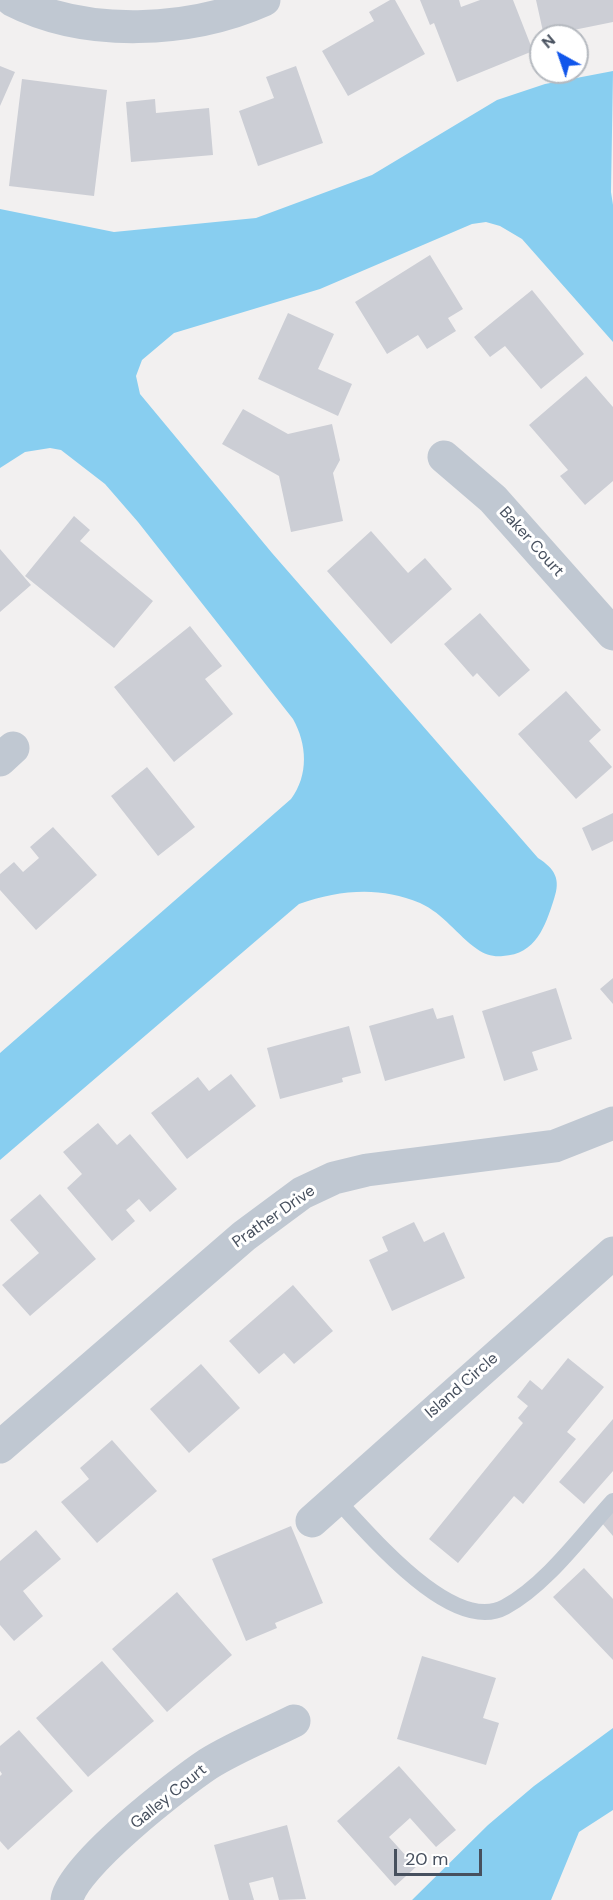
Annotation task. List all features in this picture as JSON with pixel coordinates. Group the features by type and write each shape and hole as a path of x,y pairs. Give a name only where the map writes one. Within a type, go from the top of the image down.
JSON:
{"street":[{"path":"12,0 56,15 129,26 168,26 206,20 264,0"},
{"name":"Baker Court","path":"444,457 493,499 613,634"},
{"name":"Prather Drive","path":"0,1448 244,1236 302,1192 333,1178 367,1170 555,1146 613,1123"},
{"name":"Island Circle","path":"312,1521 613,1253"},
{"name":"Galley Court","path":"67,1900 68,1894 88,1864 177,1787 209,1764 294,1720"}],"lane":[{"path":"336,1498 420,1585 461,1607 482,1611 503,1609 523,1596 613,1501"}],"water":[{"path":"613,71 611,192 613,205 613,342 522,239 500,226 486,222 472,224 320,289 174,333 142,360 136,376 140,394 272,553 538,858 549,866 555,875 557,886 543,929 524,950 514,954 496,956 480,951 429,908 390,894 344,893 299,904 0,1160 0,1053 291,799 301,780 304,759 301,739 293,719 138,522 105,484 61,450 50,448 25,452 0,468 0,209 114,232 256,218 372,175 497,100 545,84 589,84 589,76"},
{"path":"613,1728 613,1810 579,1832 551,1900 412,1900 488,1825 534,1786"}],"building":[{"path":"390,0 395,0 425,54 348,96 322,51 374,21 369,12"},
{"path":"420,0 459,0 461,7 480,0 513,0 529,41 529,53 457,82 434,23 430,25"},
{"path":"536,0 613,0 613,22 589,27 589,24 541,24"},
{"path":"0,66 15,72 0,106"},
{"path":"296,66 323,143 258,166 239,111 274,98 266,77"},
{"path":"22,79 107,90 94,196 9,186"},
{"path":"155,99 156,113 209,108 213,155 131,162 126,102"},
{"path":"430,255 463,309 448,318 456,331 427,349 418,335 387,354 355,302"},
{"path":"532,290 584,354 541,389 505,346 490,357 474,337"},
{"path":"288,313 334,334 318,369 352,384 338,416 258,379"},
{"path":"586,376 613,407 613,481 585,505 560,476 568,470 529,425"},
{"path":"243,409 288,434 332,424 340,460 333,473 343,521 291,532 279,476 222,444"},
{"path":"74,516 90,530 80,541 153,601 114,648 25,576"},
{"path":"371,531 408,573 425,558 452,589 391,644 327,571"},
{"path":"0,549 31,585 0,612"},
{"path":"480,613 530,670 499,697 477,673 473,677 444,644"},
{"path":"190,626 222,666 205,679 233,714 174,762 114,687"},
{"path":"566,691 601,730 589,741 612,767 576,799 518,734"},
{"path":"147,767 195,827 158,856 111,796"},
{"path":"613,813 613,841 592,851 582,828"},
{"path":"53,827 97,875 36,930 0,890 0,874 14,862 23,872 39,858 30,847"},
{"path":"613,978 613,1004 600,989"},
{"path":"556,988 572,1039 532,1052 538,1070 504,1081 482,1011"},
{"path":"433,1008 437,1019 453,1015 465,1058 385,1081 369,1026"},
{"path":"349,1026 361,1073 342,1078 343,1082 280,1099 267,1048"},
{"path":"231,1074 256,1106 187,1159 151,1113 198,1077 209,1091"},
{"path":"98,1123 117,1145 130,1134 177,1189 150,1212 139,1199 126,1210 135,1221 112,1241 67,1188 82,1174 63,1152"},
{"path":"40,1194 96,1259 30,1316 2,1285 39,1253 10,1220"},
{"path":"414,1222 424,1242 444,1232 465,1278 392,1311 369,1260 388,1251 382,1237"},
{"path":"293,1285 333,1331 294,1364 284,1353 259,1374 229,1341"},
{"path":"568,1358 604,1387 567,1432 576,1439 523,1504 514,1496 458,1563 429,1539 523,1423 518,1418 528,1406 517,1397 530,1380 542,1390"},
{"path":"201,1364 240,1408 189,1453 150,1409"},
{"path":"613,1419 613,1471 584,1504 559,1482"},
{"path":"112,1440 157,1491 97,1543 61,1502 89,1479 80,1468"},
{"path":"613,1512 613,1536 601,1522"},
{"path":"291,1526 323,1603 275,1623 277,1628 246,1641 212,1559"},
{"path":"36,1530 61,1559 23,1591 43,1616 14,1641 0,1625 0,1561"},
{"path":"584,1568 613,1599 613,1660 553,1597"},
{"path":"177,1592 232,1655 167,1712 112,1649"},
{"path":"422,1656 496,1678 483,1718 499,1723 486,1765 397,1739"},
{"path":"102,1661 154,1721 88,1777 36,1718"},
{"path":"19,1730 73,1791 8,1850 0,1841 0,1776 2,1774 0,1746"},
{"path":"399,1766 456,1830 436,1847 410,1818 389,1837 416,1867 395,1886 337,1821"},
{"path":"287,1825 306,1899 279,1900 273,1877 249,1883 254,1900 229,1900 214,1845"}]}
